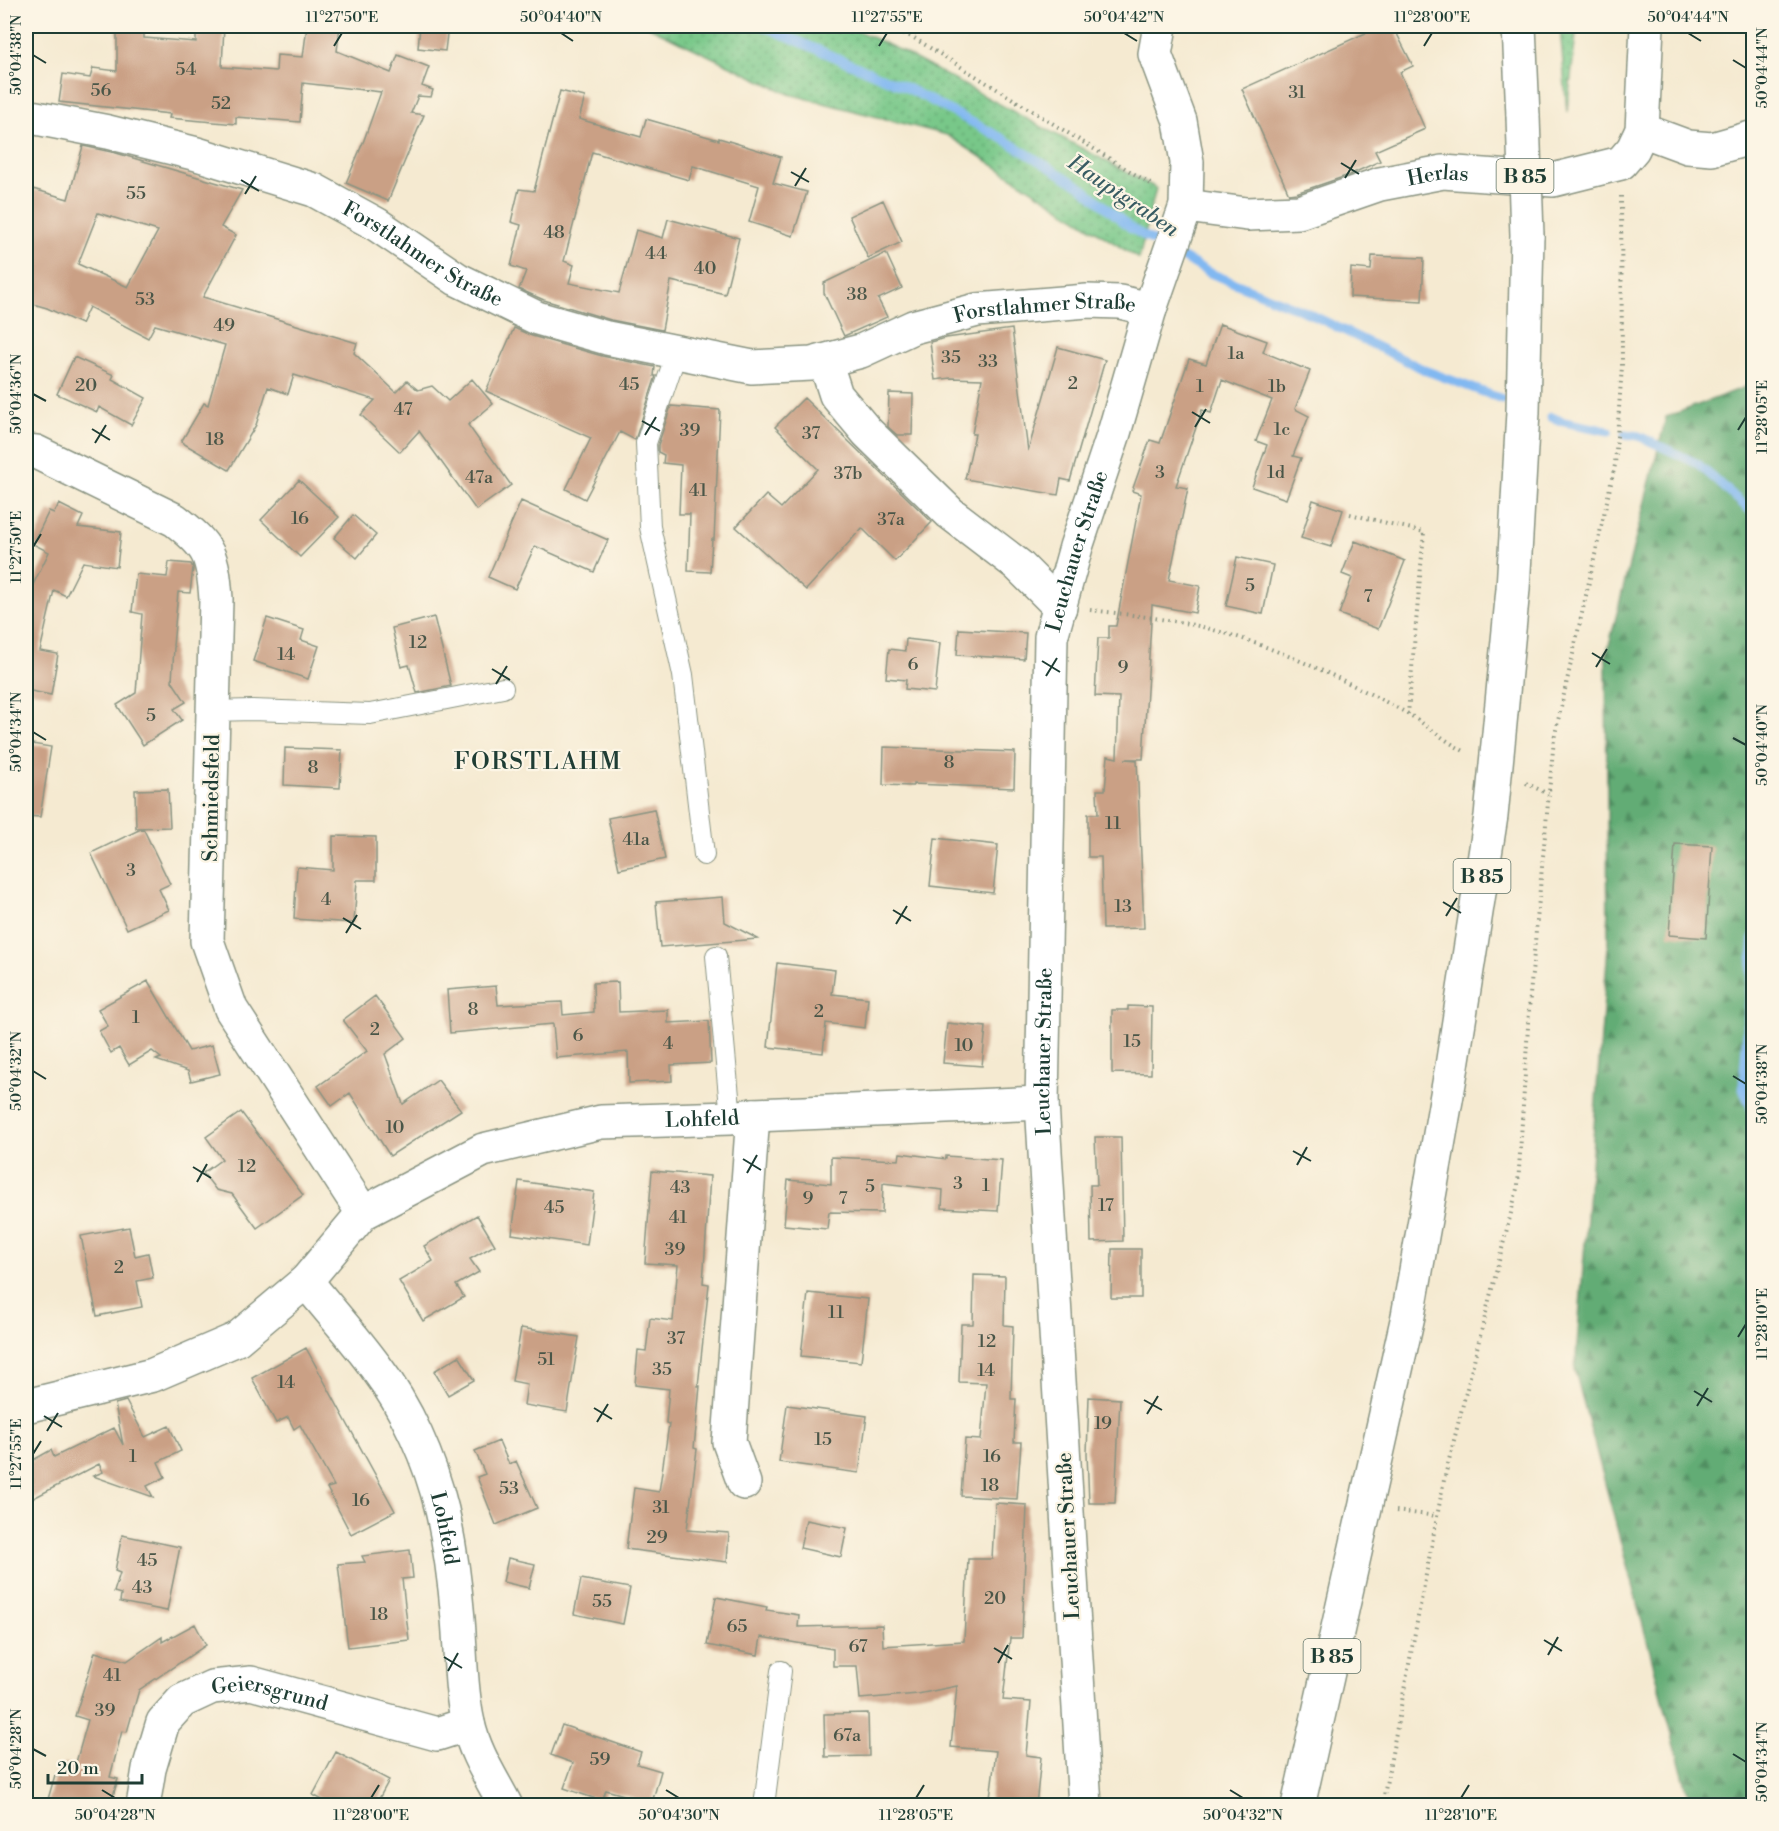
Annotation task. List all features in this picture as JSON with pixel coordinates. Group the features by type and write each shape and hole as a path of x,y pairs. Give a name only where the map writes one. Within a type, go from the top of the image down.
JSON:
{"street":[{"name":"Forstlahmer Straße","path":"26,116 108,132 197,154 314,190 376,224 457,279 537,318 607,338 676,354 752,367 812,364 861,351 913,327 976,310 1087,301 1120,302 1150,309 1186,206 1187,162 1180,121 1157,40 1141,26"},
{"name":"B 85","path":"1298,1806 1408,1316 1448,1089 1489,827 1514,578 1523,412 1527,236 1519,26"},
{"path":"1621,163 1633,149 1642,130 1647,26"},
{"path":"1642,130 1688,147 1712,149 1754,137"},
{"name":"Herlas","path":"1186,206 1247,214 1299,212 1380,184 1443,172 1553,180 1621,163"},
{"name":"Leuchauer Straße","path":"1084,1806 1042,1103 1052,637 1076,547 1114,433 1150,309"},
{"path":"825,361 836,395 867,432 950,513 1017,565 1060,607"},
{"name":"Schmiedsfeld","path":"26,451 36,452 175,520 193,534 209,553 214,572 216,600 207,941 231,1009 363,1214"},
{"name":"Lohfeld","path":"26,1406 153,1375 237,1339 306,1281 363,1214 483,1150 601,1122 1042,1103"},
{"name":"Lohfeld","path":"742,1117 729,1442 744,1483"},
{"name":"Lohfeld","path":"306,1281 376,1367 407,1416 428,1465 442,1510 451,1560 458,1618 460,1666 468,1724 482,1761 506,1806"},
{"name":"Geiersgrund","path":"143,1806 149,1768 163,1722 182,1701 212,1687 251,1683 437,1734 468,1724"}],"lane":[{"path":"676,354 646,443 650,527 683,675 704,855"},
{"path":"213,711 370,714 503,688"},
{"path":"716,956 742,1117"},
{"path":"764,1806 781,1671"}],"path":[{"path":"887,26 914,38 1186,206"},
{"path":"1382,1806 1444,1480 1518,1185 1530,995 1554,739 1615,465 1622,366 1621,163"},
{"path":"1350,514 1424,532 1408,714"},
{"path":"1060,607 1138,615 1196,626 1302,662 1349,683 1408,714 1455,746 1548,794"},
{"path":"1365,1507 1437,1516"}],"green space":[{"path":"647,26 847,26 895,48 1156,188 1139,259 947,135 789,94"},
{"path":"1560,26 1577,26 1567,112"},
{"path":"1753,384 1753,1805 1691,1805 1575,1371 1608,946 1606,657 1666,417"}],"building":[{"path":"117,26 144,26 144,38 196,42 196,26 224,26 222,67 276,71 277,55 303,57 307,26 340,26 337,51 391,73 398,55 429,67 422,86 433,90 431,97 418,96 411,113 424,115 388,201 346,183 381,92 303,83 300,122 236,117 236,124 169,118 170,114 59,102 63,74 90,78 93,68 117,71"},
{"path":"420,26 448,26 445,51 418,48"},
{"path":"1381,26 1393,26 1413,66 1400,72 1425,129 1375,151 1380,161 1349,175 1289,194 1242,89"},
{"path":"560,91 585,97 579,119 641,137 646,119 781,157 773,183 807,192 793,236 749,222 759,186 693,166 689,180 592,152 564,261 574,265 569,283 619,293 636,230 663,238 668,219 739,238 725,294 671,281 662,330 611,320 544,300 519,289 526,271 511,266 521,225 511,222 519,189 534,191"},
{"path":"83,146 116,153 242,190 221,227 236,235 203,297 357,343 354,353 396,392 407,381 418,390 432,386 448,401 472,379 493,404 468,425 511,485 476,510 419,431 400,452 361,415 375,400 294,375 288,394 268,387 256,425 229,470 181,442 204,403 208,405 225,345 155,325 148,338 89,307 81,324 47,308 26,302 26,187 68,199","holes":["98,213 158,231 128,287 78,264"]},
{"path":"883,200 902,242 868,258 849,216"},
{"path":"886,253 902,288 878,299 887,317 844,336 824,293 824,283"},
{"path":"1372,256 1424,258 1422,301 1350,297 1351,268 1371,270"},
{"path":"1220,324 1267,341 1263,352 1310,371 1295,409 1309,416 1293,456 1301,458 1286,499 1252,487 1267,445 1256,441 1272,400 1222,380 1211,413 1202,410 1176,486 1188,488 1169,580 1200,586 1195,613 1152,605 1143,759 1125,759 1137,760 1144,928 1103,929 1101,857 1088,857 1088,814 1098,814 1097,790 1105,790 1108,756 1117,758 1119,697 1095,696 1098,638 1109,638 1109,626 1116,626 1141,494 1132,491 1150,440 1160,443 1189,359 1206,364"},
{"path":"514,328 532,336 602,356 655,367 654,376 656,376 635,440 620,432 585,499 566,489 591,438 486,391"},
{"path":"1012,329 1028,451 1058,347 1105,360 1070,481 1061,479 1058,495 965,479 975,434 972,434 982,379 935,380 930,342"},
{"path":"74,357 114,375 112,379 146,398 131,425 99,407 97,412 57,394"},
{"path":"889,393 913,394 912,435 897,435 888,427"},
{"path":"804,398 932,522 895,561 862,528 806,590 736,527 766,495 781,508 818,469 775,427"},
{"path":"671,406 720,410 714,540 712,539 710,572 688,571 690,514 679,514 681,465 663,463 664,455 658,452 658,445"},
{"path":"299,480 339,517 300,557 261,520"},
{"path":"1313,500 1343,510 1331,547 1301,538"},
{"path":"521,501 608,540 594,572 535,546 515,589 488,577"},
{"path":"59,504 83,516 78,527 121,532 117,567 83,562 66,596 54,590 40,651 58,654 51,695 26,690 26,599 49,552 33,544 49,511 54,513"},
{"path":"353,515 376,535 357,558 334,538"},
{"path":"1355,541 1405,561 1378,629 1339,614 1352,578 1342,574"},
{"path":"1237,557 1273,565 1263,614 1226,606"},
{"path":"169,562 191,564 193,568 190,593 178,592 173,646 172,681 186,702 174,709 182,720 143,745 117,705 136,693 142,614 132,612 136,574 167,577"},
{"path":"434,617 451,686 417,693 409,665 401,667 392,628"},
{"path":"267,618 304,630 301,640 319,646 308,679 253,661"},
{"path":"959,629 1026,633 1024,659 957,655"},
{"path":"906,639 940,643 935,692 905,689 906,680 886,678 889,649 905,651"},
{"path":"26,743 51,747 40,817 26,816"},
{"path":"884,747 1015,752 1014,788 883,785"},
{"path":"285,748 342,750 340,788 284,785"},
{"path":"168,789 170,827 136,828 135,790"},
{"path":"654,809 665,859 619,869 608,818"},
{"path":"143,828 170,884 159,889 169,910 127,929 91,853"},
{"path":"333,836 376,837 376,880 357,880 354,923 294,919 297,867 333,870"},
{"path":"935,838 998,845 993,893 930,886"},
{"path":"1675,844 1712,846 1706,938 1669,935"},
{"path":"723,897 725,922 758,939 660,947 656,902"},
{"path":"777,963 835,970 832,994 868,998 865,1028 826,1023 823,1053 768,1047"},
{"path":"148,981 189,1051 212,1045 220,1074 191,1081 188,1071 156,1060 161,1058 152,1051 129,1065 119,1048 111,1053 99,1031 108,1026 98,1009"},
{"path":"618,982 619,1012 668,1010 668,1023 709,1021 711,1063 671,1065 672,1081 629,1083 628,1052 556,1058 553,1024 450,1033 447,990 496,986 498,1005 562,1002 563,1015 594,1012 593,983"},
{"path":"375,996 406,1038 385,1054 403,1104 438,1080 461,1110 390,1156 350,1093 332,1106 318,1086 367,1051 343,1020"},
{"path":"1128,1006 1152,1007 1151,1074 1112,1073 1112,1010 1128,1010"},
{"path":"947,1023 986,1027 982,1066 943,1063"},
{"path":"241,1112 303,1195 257,1228 232,1194 216,1190 203,1173 222,1159 206,1137"},
{"path":"1095,1137 1121,1137 1123,1241 1091,1242 1090,1185 1097,1185"},
{"path":"900,1153 946,1159 946,1156 1002,1160 998,1211 942,1208 943,1190 883,1183 882,1213 829,1212 827,1229 784,1225 788,1180 831,1184 831,1157 899,1160"},
{"path":"652,1171 710,1176 703,1283 709,1284 698,1386 700,1386 694,1448 697,1449 687,1530 729,1533 727,1562 626,1549 634,1488 659,1492 669,1424 666,1423 669,1389 635,1385 638,1350 646,1351 650,1318 673,1321 678,1265 645,1263"},
{"path":"519,1181 594,1192 587,1245 512,1234"},
{"path":"477,1215 495,1245 470,1259 479,1272 456,1285 464,1297 423,1321 399,1281 433,1261 424,1246"},
{"path":"129,1227 135,1256 148,1253 153,1278 137,1281 142,1307 97,1316 81,1236"},
{"path":"1112,1249 1141,1249 1141,1298 1111,1298"},
{"path":"974,1275 1005,1276 1004,1325 1013,1326 1011,1399 1016,1399 1014,1442 1021,1442 1017,1499 961,1496 965,1439 981,1440 986,1383 959,1382 961,1324 973,1324"},
{"path":"808,1293 868,1299 861,1362 801,1356"},
{"path":"521,1328 579,1337 567,1412 524,1405 527,1384 512,1381"},
{"path":"306,1348 395,1511 351,1534 327,1488 334,1486 300,1425 294,1429 288,1417 276,1423 252,1378"},
{"path":"459,1356 474,1380 448,1395 434,1371"},
{"path":"1089,1397 1120,1399 1115,1503 1089,1503 1087,1453"},
{"path":"126,1401 145,1437 169,1426 181,1451 158,1462 165,1477 147,1486 153,1497 93,1476 103,1472 99,1464 26,1502 26,1464 51,1450 54,1457 114,1428 123,1445 115,1404"},
{"path":"787,1405 867,1416 859,1473 779,1462"},
{"path":"499,1441 509,1464 516,1461 537,1508 496,1525 477,1477 485,1474 475,1451"},
{"path":"995,1503 1027,1505 1022,1638 1010,1638 1003,1700 1031,1702 1026,1755 1041,1757 1036,1806 989,1806 996,1751 951,1747 957,1686 918,1694 860,1699 857,1666 833,1666 833,1649 761,1637 758,1655 707,1645 716,1597 767,1607 766,1610 799,1615 798,1627 882,1625 883,1646 964,1641 968,1559 992,1559"},
{"path":"806,1520 847,1528 841,1557 800,1548"},
{"path":"122,1535 180,1547 167,1611 120,1602 121,1594 114,1592 120,1573 115,1571"},
{"path":"410,1550 413,1578 402,1579 409,1640 348,1647 338,1564 365,1562 362,1556"},
{"path":"508,1558 535,1564 529,1588 503,1582"},
{"path":"581,1579 630,1588 623,1624 574,1614"},
{"path":"195,1624 206,1645 139,1690 127,1732 122,1731 110,1777 118,1779 110,1806 46,1806 55,1775 61,1777 65,1763 75,1766 88,1720 75,1716 95,1652 127,1661 162,1637 162,1642"},
{"path":"868,1713 869,1756 825,1757 824,1714"},
{"path":"562,1725 641,1752 637,1764 661,1771 652,1803 606,1790 602,1801 564,1788 573,1763 551,1755"},
{"path":"336,1752 389,1780 375,1806 333,1806 313,1795"}],"waterway":[{"name":"Hauptgraben","path":"763,26 909,89 1000,137 1083,188 1132,229 1210,273 1308,313 1427,371 1502,399"},
{"name":"Hauptgraben","path":"1551,417 1564,422 1609,431"},
{"name":"Hauptgraben","path":"1625,434 1639,436 1698,464 1754,514"},
{"name":"Hauptgraben","path":"1754,936 1743,1088 1754,1115"}],"district":[{"name":"FORSTLAHM","path":"538,761"}]}
